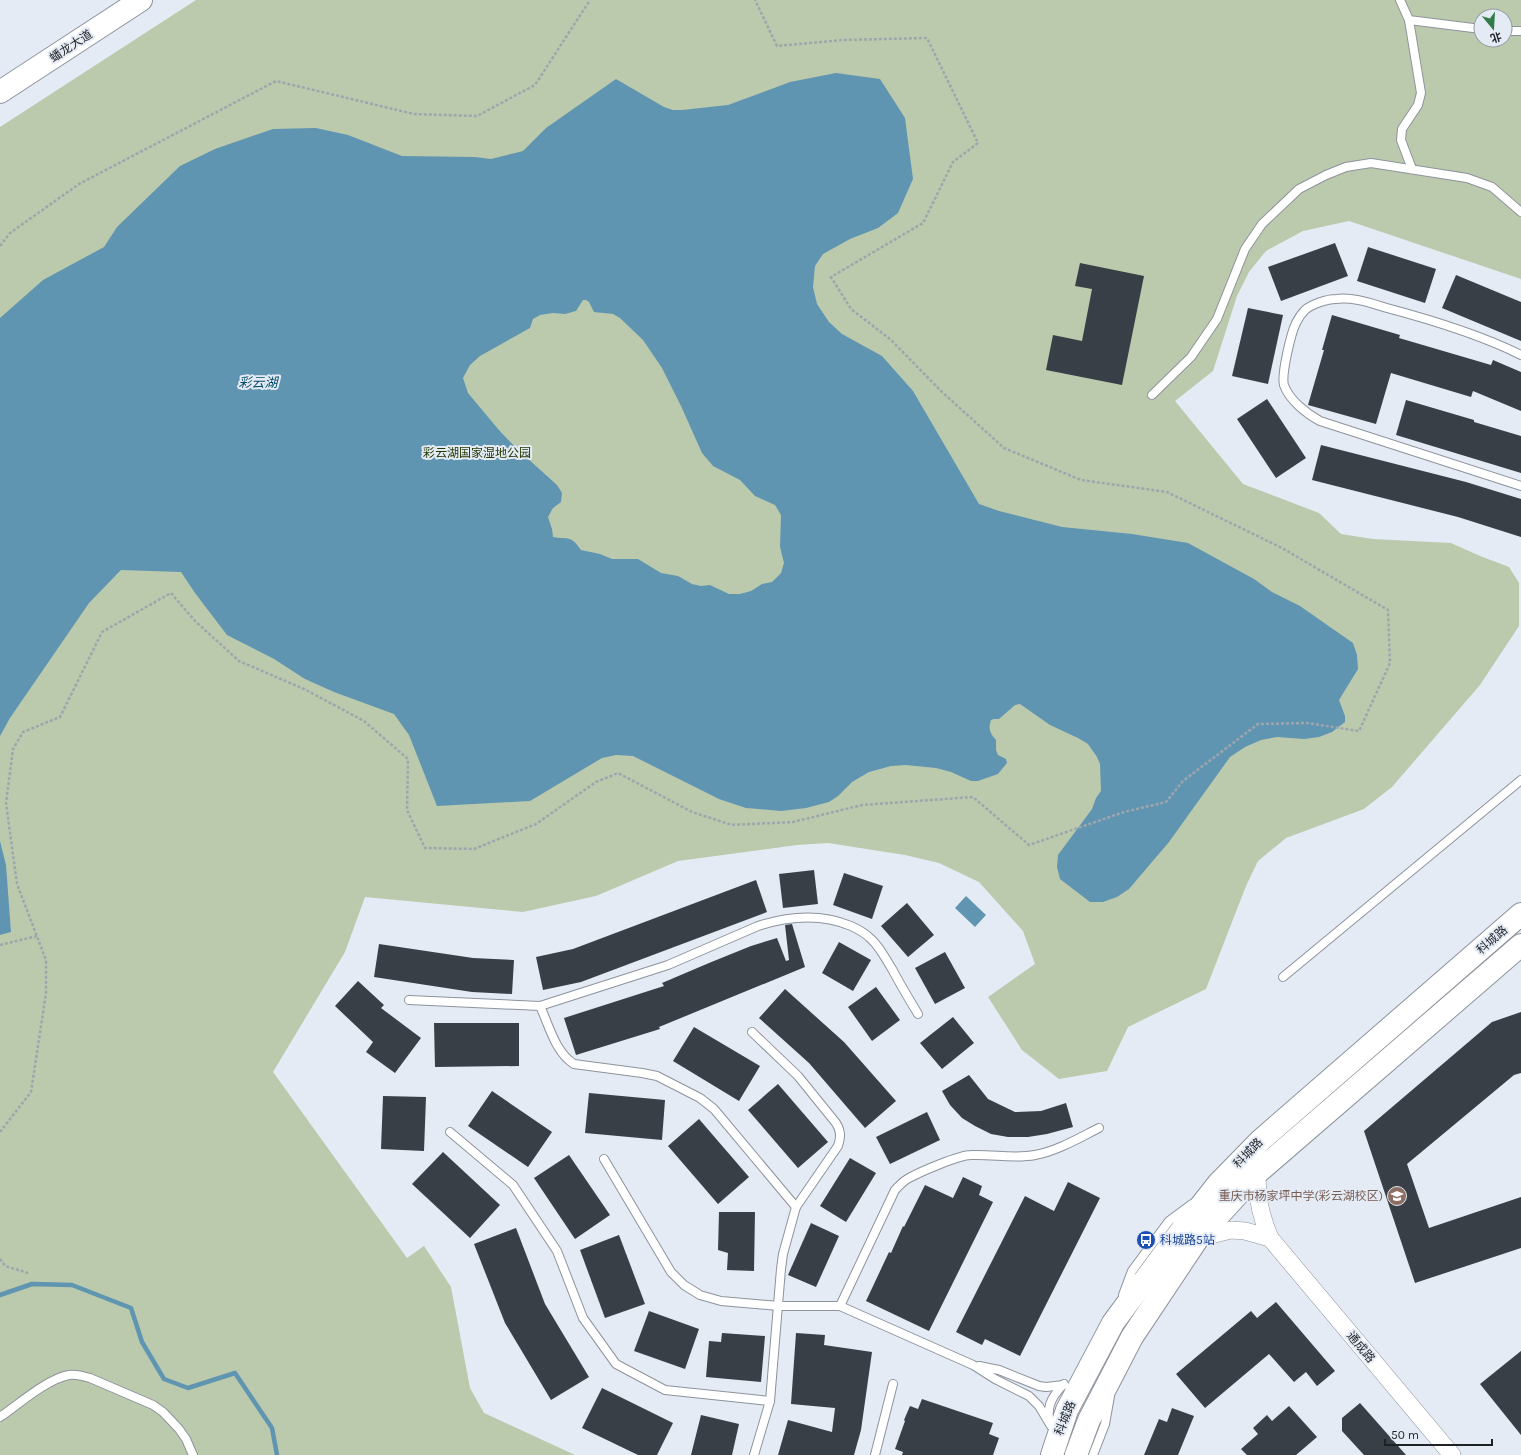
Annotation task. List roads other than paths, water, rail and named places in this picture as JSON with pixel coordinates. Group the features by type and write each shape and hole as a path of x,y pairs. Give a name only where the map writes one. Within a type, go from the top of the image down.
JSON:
{"main road":[{"name":"蟠龙大道","path":"0,75 115,0"},
{"name":"蟠龙大道","path":"0,92 141,0"},
{"name":"科城路","path":"1053,1441 1067,1410 1074,1379 1113,1323 1218,1184 1261,1140 1521,914"},
{"name":"科城路","path":"1076,1455 1089,1420 1132,1337 1198,1238 1257,1173 1521,945"}],"street":[{"name":"通成路","path":"1261,1140 1257,1173 1258,1204 1262,1220 1270,1238 1452,1455"},
{"path":"1198,1238 1231,1230 1270,1238"}],"lane":[{"path":"1400,0 1409,20 1421,93 1418,105 1402,129 1401,140 1412,169"},
{"path":"1409,20 1473,28"},
{"path":"1152,395 1191,357 1218,319 1245,249 1262,224 1299,189 1326,175 1346,167 1371,163 1467,178 1492,187 1521,212"},
{"path":"1521,355 1498,344 1421,316 1350,298 1334,299 1319,303 1305,310 1296,322 1284,370 1284,385 1294,400 1306,413 1320,421 1521,486"},
{"path":"1283,977 1521,780"},
{"path":"409,1000 540,1006 648,973 771,922 801,917 817,917 844,923 871,938 879,948 918,1014"},
{"path":"540,1006 559,1050 566,1059 574,1064 657,1076 700,1098 714,1109 796,1207"},
{"path":"752,1032 798,1076 836,1123 840,1130 841,1138 838,1146 796,1207 783,1254 770,1401 754,1455"},
{"path":"840,1306 895,1190 905,1181 957,1158 970,1155 1023,1158 1038,1155 1054,1150 1099,1128"},
{"path":"450,1132 513,1186 557,1251 583,1318 616,1364 665,1390 770,1401"},
{"path":"604,1160 671,1272 684,1285 700,1295 721,1301 779,1306 840,1306 973,1365 995,1379 1029,1396 1039,1406 1053,1441"},
{"path":"973,1365 999,1370 1039,1386 1046,1387 1074,1379"},
{"path":"1093,1455 1105,1424 1115,1371"},
{"path":"0,1417 50,1382 70,1375 80,1375 97,1381 163,1412 186,1439 193,1455"},
{"path":"875,1455 893,1384"}],"water":[{"name":"彩云湖","path":"836,73 880,79 905,118 913,179 898,213 878,228 850,239 823,254 815,266 813,287 817,304 829,322 842,334 882,356 913,391 979,504 999,511 1062,527 1132,534 1188,543 1254,579 1272,592 1300,606 1353,643 1357,655 1358,669 1339,700 1345,716 1345,722 1332,732 1319,737 1304,739 1277,737 1261,740 1245,747 1230,757 1169,842 1129,889 1117,897 1103,902 1090,902 1060,879 1057,867 1058,855 1092,809 1096,798 1101,791 1100,764 1088,744 1050,725 1020,704 1015,705 999,719 991,720 990,729 992,736 996,740 996,750 998,755 1006,759 1007,763 998,774 978,781 971,781 951,772 936,768 906,765 891,766 869,772 852,782 838,796 829,802 806,808 781,811 746,808 719,799 633,756 616,755 602,758 530,801 437,806 409,735 394,714 334,692 305,679 274,659 227,635 181,572 121,570 89,603 10,718 0,736 0,318 43,280 104,247 117,227 180,166 215,149 273,129 316,128 348,135 402,156 475,157 491,159 523,151 546,128 616,79 664,107 673,110 728,105 790,82","holes":["583,300 589,302 594,312 613,314 620,318 643,340 662,368 702,453 713,466 740,480 755,496 775,505 781,515 780,547 784,563 781,573 772,582 762,584 751,591 740,594 729,594 710,585 701,586 692,584 678,576 661,573 638,559 612,559 600,554 581,550 571,540 553,537 548,517 553,508 561,502 562,493 557,485 516,448 498,429 468,393 463,378 470,365 480,356 530,328 533,319 540,315 553,313 565,314 576,311"]},
{"path":"0,841 6,865 11,932 0,935"},
{"path":"966,896 986,915 975,927 955,908"}],"waterway":[{"path":"0,1295 32,1284 72,1285 131,1308 142,1342 164,1379 188,1388 235,1373 272,1428 277,1455"}],"place":[{"name":"重庆市杨家坪中学(彩云湖校区)","path":"1397,1196"},
{"name":"科城路5站","path":"1146,1240"}],"park label":[{"name":"彩云湖国家湿地公园","path":"477,453"}]}
